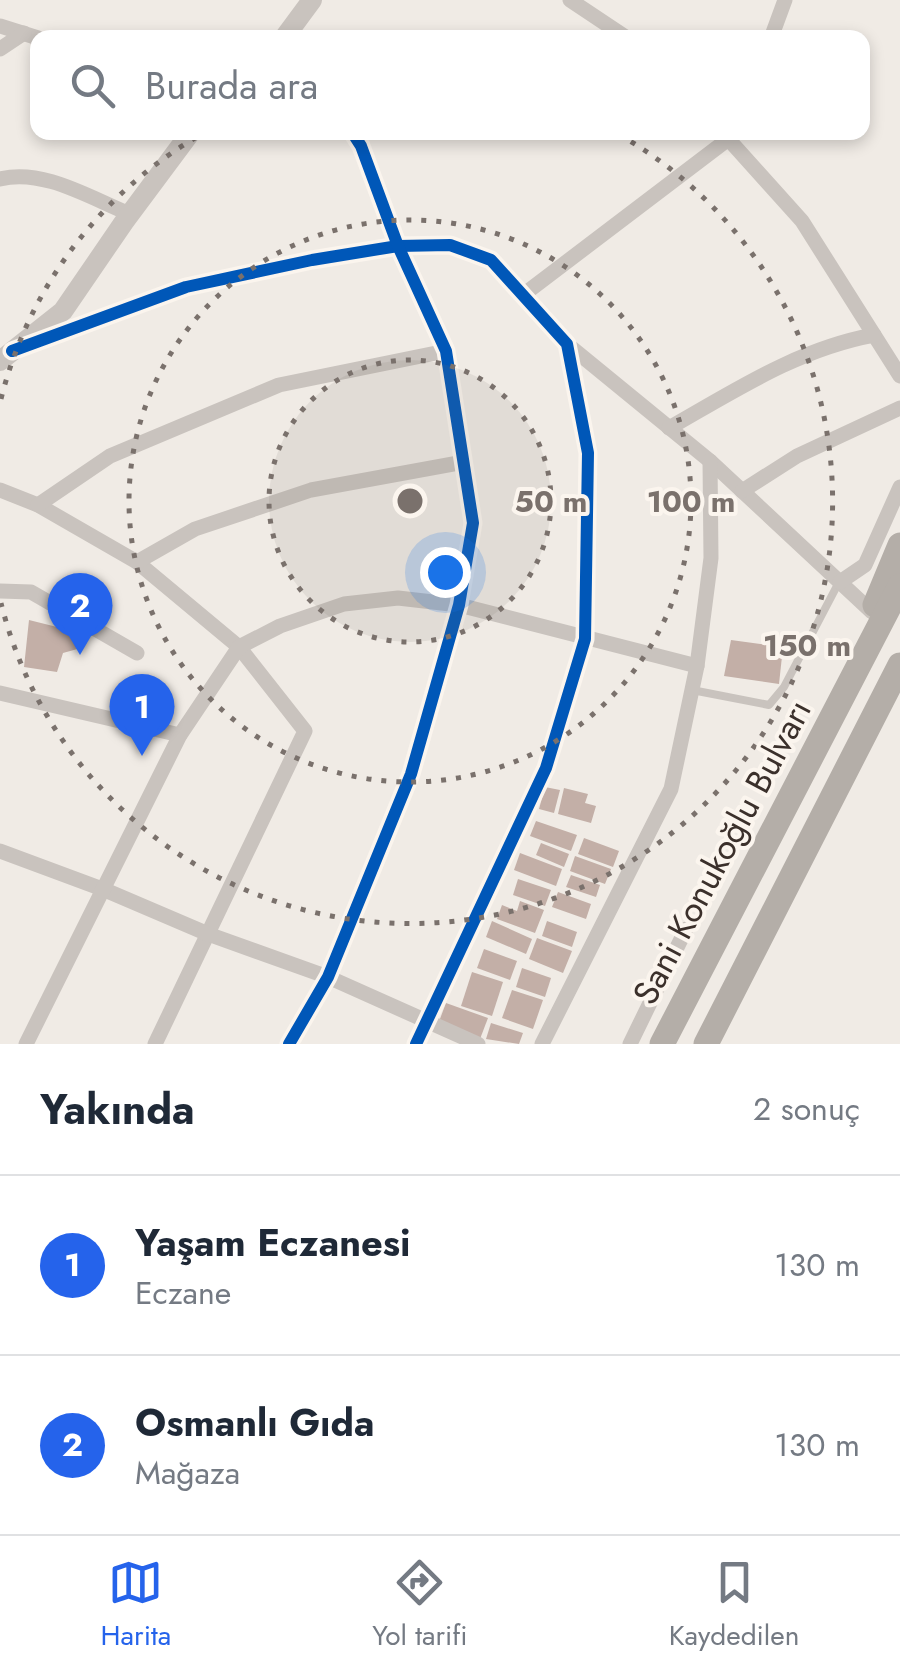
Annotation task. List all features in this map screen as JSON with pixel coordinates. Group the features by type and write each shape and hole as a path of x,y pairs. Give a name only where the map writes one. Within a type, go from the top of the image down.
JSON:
{"highway":[{"path":"816,750 900,544"},
{"name":"Sani Konukoğlu Bulvarı","path":"662,1044 900,586"},
{"name":"Sani Konukoğlu Bulvarı","path":"706,1044 900,665"},
{"path":"849,766 900,688"}],"street":[{"path":"290,30 312,0"},
{"path":"570,0 615,30"},
{"path":"774,30 785,0"},
{"path":"0,26 30,36"},
{"path":"0,49 30,36"},
{"path":"6,356 63,311 184,140"},
{"path":"289,1044 328,977 411,774 459,605 473,522 446,351 398,246 357,140"},
{"path":"522,295 721,140"},
{"path":"731,140 802,221 900,376"},
{"path":"0,179 20,174 43,179 130,214"},
{"path":"6,356 186,287 398,246 450,245 491,260 567,344 710,461 872,612"},
{"path":"669,428 781,365 836,342 874,335"},
{"path":"416,1044 546,768 585,640 588,453 567,344"},
{"path":"38,505 110,456 279,385 446,351"},
{"path":"742,491 797,456 900,408"},
{"path":"542,1044 670,789 692,690 711,558 710,461"},
{"path":"137,562 195,529 311,490 464,462"},
{"path":"840,582 865,564 900,487"},
{"path":"0,490 38,505 137,562 240,647 305,731 155,1044"},
{"path":"0,591 31,592 137,652"},
{"path":"26,1044 180,735 240,647 280,626 344,604 398,598 459,605 696,666"},
{"path":"0,693 180,735"},
{"path":"0,851 328,977 478,1044"},
{"path":"630,1044 686,929"}],"lane":[{"path":"692,690 769,705 784,688 840,582"}],"building":[{"path":"29,620 81,633 81,648 63,653 57,672 24,667"},
{"path":"731,640 783,647 779,684 724,676"},
{"path":"545,787 560,790 554,813 539,809"},
{"path":"564,788 588,794 585,803 596,806 591,823 558,814"},
{"path":"536,821 577,835 571,851 530,836"},
{"path":"584,838 619,851 613,867 578,854"},
{"path":"541,843 569,854 564,867 536,855"},
{"path":"520,853 562,869 556,886 514,870"},
{"path":"575,856 611,869 605,884 570,871"},
{"path":"571,875 600,885 596,897 566,887"},
{"path":"518,879 551,890 545,906 513,895"},
{"path":"558,892 591,904 586,919 552,907"},
{"path":"520,901 544,910 535,933 497,919 502,905 517,911"},
{"path":"492,921 532,939 526,954 486,937"},
{"path":"547,921 577,932 572,947 542,936"},
{"path":"537,938 572,951 563,973 529,959"},
{"path":"484,949 517,961 510,980 477,968"},
{"path":"522,968 551,978 545,997 516,987"},
{"path":"472,972 503,982 492,1016 461,1006"},
{"path":"512,990 543,1000 533,1029 502,1018"},
{"path":"446,1003 488,1018 480,1039 438,1024"},
{"path":"491,1023 523,1033 519,1044 486,1039"}],"cycle path":[{"path":"289,1044 328,977 411,774 459,605 473,523 446,351 398,246 357,140"},
{"path":"12,351 186,287 398,246 450,245 491,260 567,344 588,453 585,639 546,768 416,1044"}],"place":[{"name":"Osmanlı Gıda","path":"80,655"},
{"name":"Yaşam Eczanesi","path":"142,756"}]}
